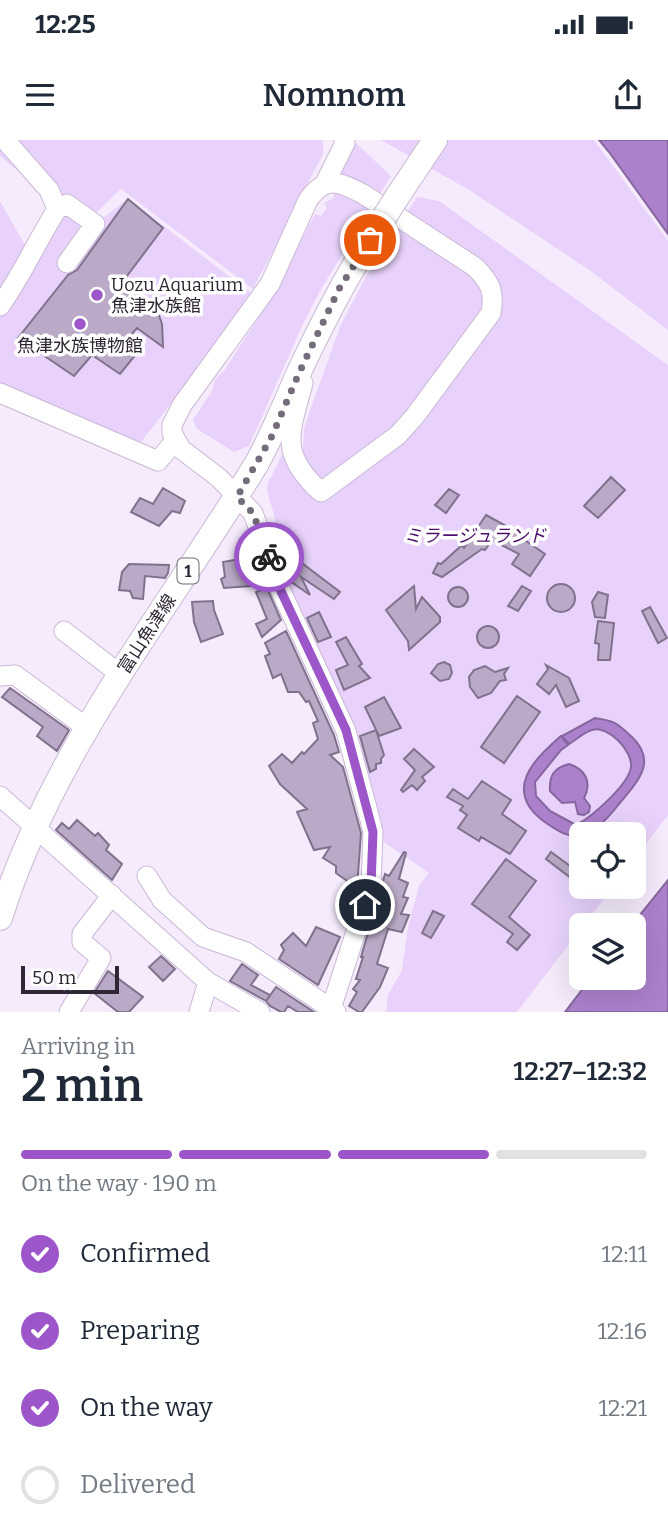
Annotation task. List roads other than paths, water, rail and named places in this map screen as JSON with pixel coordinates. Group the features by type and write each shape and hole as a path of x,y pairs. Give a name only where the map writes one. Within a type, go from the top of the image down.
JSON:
{"main road":[{"name":"富山魚津線","path":"0,918 12,879 35,826 88,728 237,497 272,436 317,335 349,272 435,140"}],"street":[{"path":"5,140 49,190 57,209"},
{"path":"147,876 162,900 203,937 246,951 332,1011 371,885 373,832 346,730 280,589 253,513 219,478 190,458 175,441 172,425 182,405 270,284 308,200 316,188 325,183 345,143 344,140"},
{"path":"317,335 299,399 291,448 299,470 321,492 398,435 415,416 491,313 494,297 490,282 475,267 363,194 345,185 325,183"},
{"path":"0,306 22,275 32,249 57,209 67,204 95,224 66,263"},
{"path":"0,393 158,461 175,441"},
{"path":"64,631 121,675"},
{"path":"0,676 15,675 88,728"},
{"path":"0,796 208,982 260,1012"},
{"path":"69,1012 101,958 82,942 82,934 112,895"},
{"path":"199,1012 208,982"}],"place":[{"name":"Uozu Aquarium 魚津水族館","path":"97,295"},
{"name":"魚津水族博物館","path":"80,324"}],"park label":[{"name":"ミラージュランド","path":"475,536"}]}
